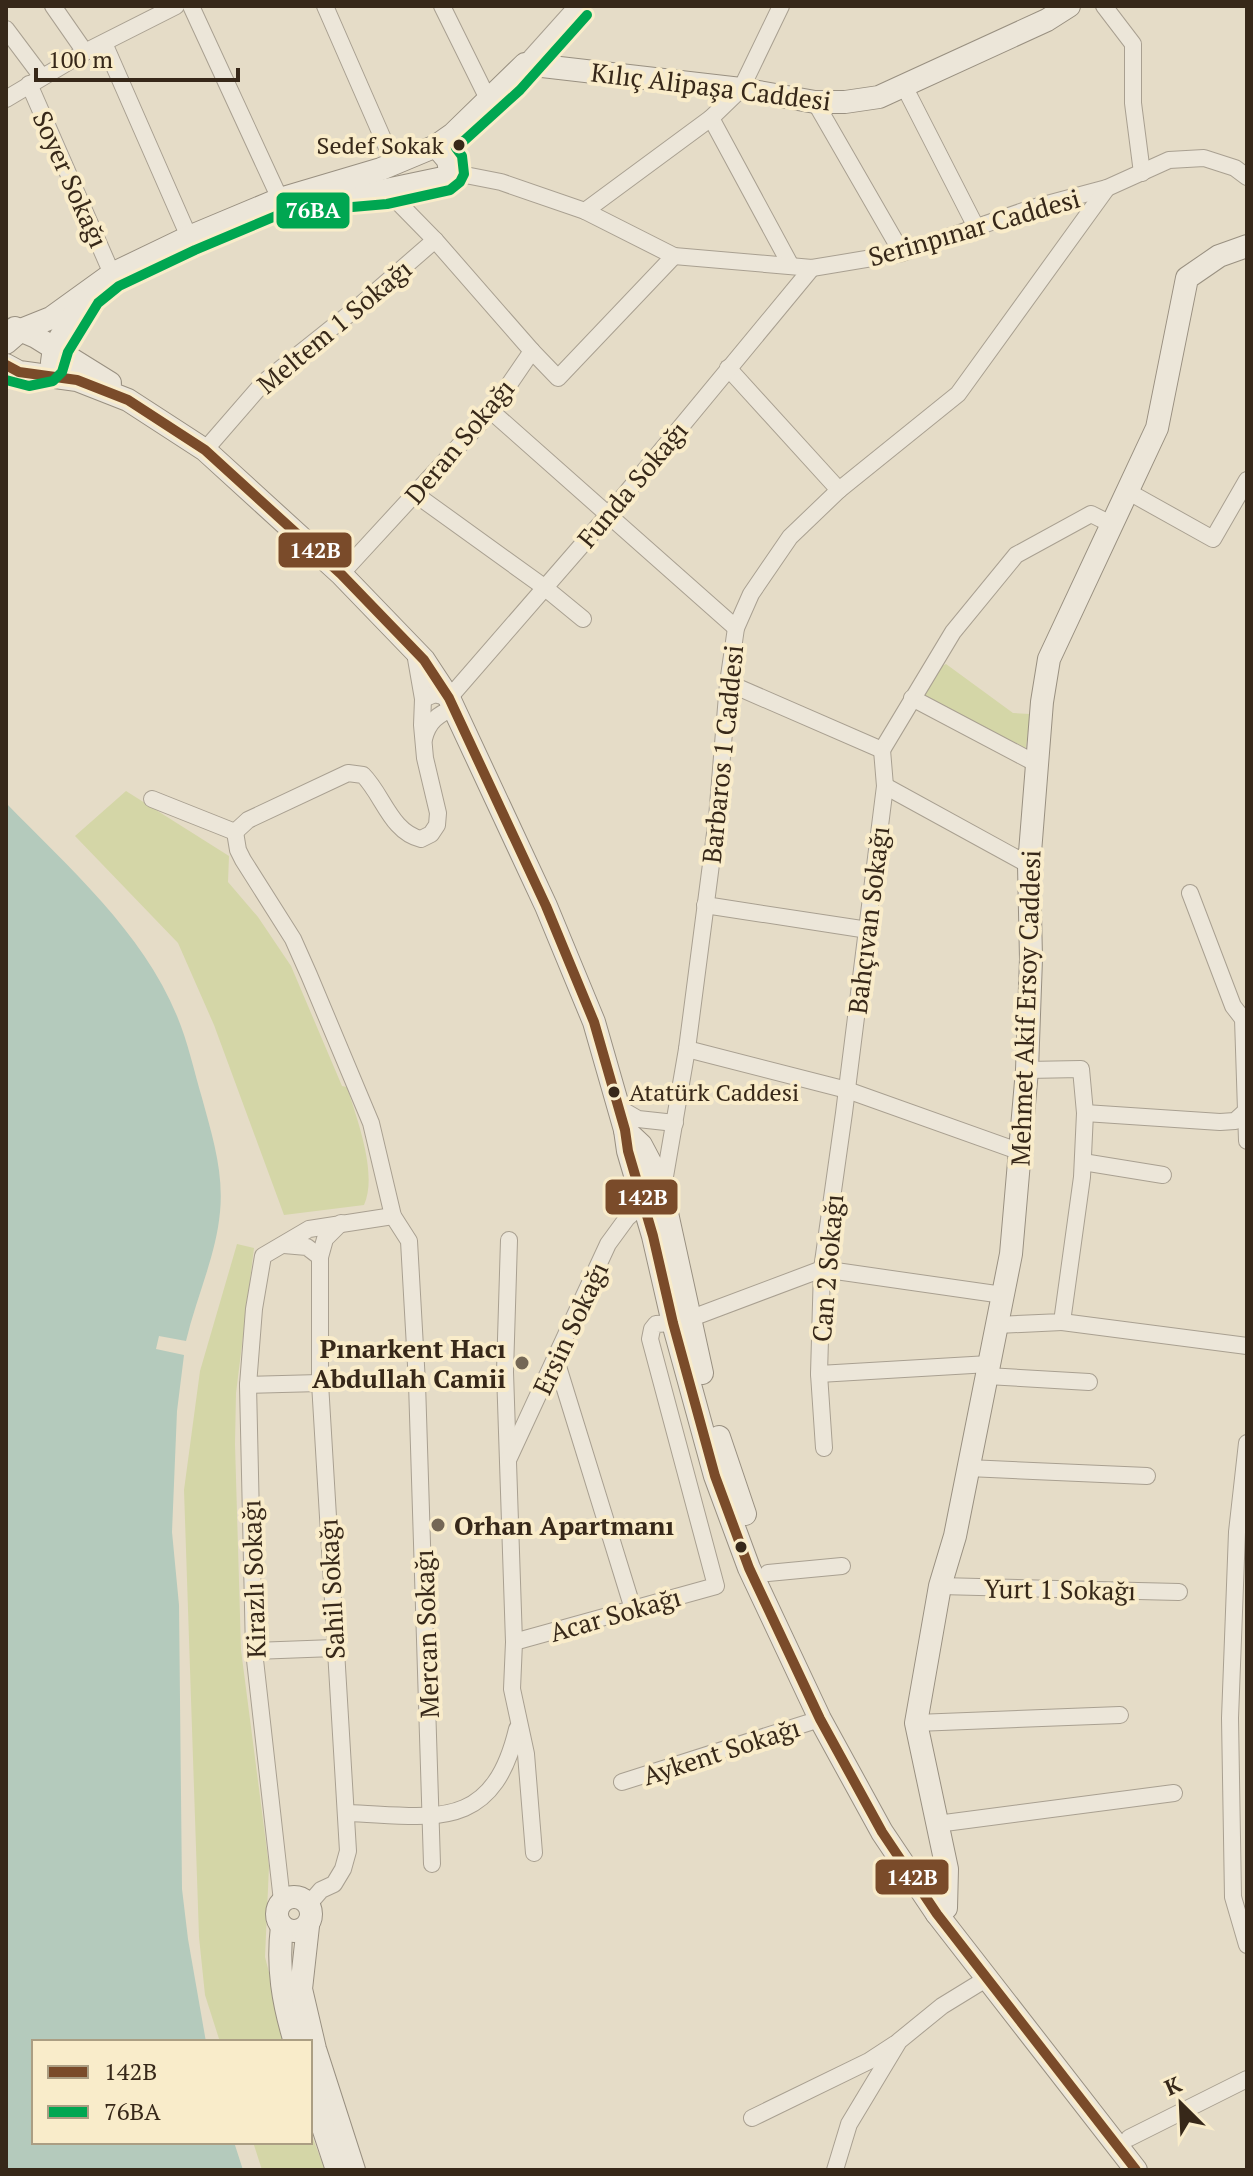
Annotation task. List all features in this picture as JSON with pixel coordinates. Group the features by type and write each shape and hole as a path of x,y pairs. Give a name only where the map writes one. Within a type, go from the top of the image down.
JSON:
{"street":[{"path":"53,6 85,52"},
{"path":"6,99 85,52 176,6"},
{"path":"191,6 280,199"},
{"path":"325,6 393,170 435,240 532,351"},
{"path":"442,6 488,99"},
{"path":"393,170 453,134 525,64 577,6"},
{"path":"585,211 711,118 741,89 781,6"},
{"name":"Kılıç Alipaşa Caddesi","path":"525,64 741,89 815,102 845,102 879,97 1047,20 1069,6"},
{"path":"1104,6 1133,44 1133,103 1142,173"},
{"name":"Soyer Sokağı","path":"6,29 36,80 112,274"},
{"path":"104,43 189,237"},
{"path":"904,86 976,227"},
{"path":"815,102 902,253"},
{"path":"711,118 791,266"},
{"path":"393,170 423,183 434,181 450,172 448,160 436,146"},
{"name":"Serinpınar Caddesi","path":"450,172 501,182 585,211 674,256 812,268 902,253 1032,208 1107,188 1169,160 1204,158 1235,168 1247,177"},
{"path":"11,332 51,318 112,274 280,199 393,170 413,169 423,183"},
{"name":"Barbaros 1 Caddesi","path":"654,1198 675,1123 687,1049 717,818 728,683 736,628 751,594 790,537 839,490 958,394 1107,188"},
{"name":"Meltem 1 Sokağı","path":"205,450 264,382 435,240"},
{"name":"Mehmet Akif Ersoy Caddesi","path":"934,1901 947,1869 916,1723 940,1586 955,1536 1011,1254 1027,1070 1031,959 1029,865 1049,659 1157,428 1187,278 1219,256 1247,246"},
{"name":"Deran Sokağı","path":"341,574 491,411 532,351 558,378 674,256"},
{"name":"Funda Sokağı","path":"424,741 431,722 452,703 544,587 608,515 812,268"},
{"path":"35,375 51,364 54,348 87,293"},
{"path":"11,332 54,348 118,389 128,400"},
{"path":"6,365 19,372 77,380 128,400 205,450 341,574 414,650 452,703 546,906 594,1022 625,1130 628,1151 654,1198 725,1502 749,1568 820,1719 882,1832 934,1901 1153,2170"},
{"path":"728,368 839,490"},
{"path":"491,411 736,628"},
{"path":"1127,491 1213,539 1247,480"},
{"path":"415,494 583,619"},
{"path":"728,683 882,750 953,632 1016,555 1091,514 1111,524"},
{"path":"152,799 235,832 248,820 348,773 363,775 375,787 401,828 412,837 421,839 431,834 437,825 438,813 425,758 423,699 414,650"},
{"path":"423,699 435,694 452,703"},
{"path":"912,698 1037,764"},
{"name":"Bahçıvan Sokağı","path":"847,1090 885,786 882,750"},
{"path":"885,786 1029,865"},
{"name":"Mercan Sokağı","path":"235,832 243,860 293,939 371,1123 393,1216 409,1241 417,1383 432,1864"},
{"path":"1190,893 1233,1006 1243,1019 1247,1141"},
{"path":"705,905 868,930"},
{"path":"687,1049 847,1090 1021,1152"},
{"path":"1027,1070 1081,1069 1085,1113 1083,1162 1062,1322"},
{"name":"Can 2 Sokağı","path":"824,1448 819,1374 822,1269 847,1090"},
{"path":"619,1108 629,1115 652,1122 675,1123"},
{"path":"1085,1113 1220,1122 1235,1121 1247,1111"},
{"path":"625,1130 652,1122"},
{"path":"1083,1162 1163,1175"},
{"name":"Ersin Sokağı","path":"508,1461 608,1244 627,1218 654,1198"},
{"path":"284,1245 309,1229 393,1216"},
{"path":"284,1245 307,1247 320,1257 325,1239 342,1222"},
{"path":"509,1240 505,1372 514,1642 512,1689 526,1754 534,1853"},
{"name":"Kirazlı Sokağı","path":"282,1901 254,1651 248,1385 254,1309 263,1256 284,1245"},
{"name":"Sahil Sokağı","path":"308,1915 321,1890 334,1884 343,1869 348,1851 320,1383 320,1257"},
{"path":"681,1321 822,1269 1003,1295"},
{"path":"681,1321 768,1573 858,1771 934,1901 986,1979 1136,2170"},
{"name":"Acar Sokağı","path":"514,1642 716,1586 650,1339 656,1324 681,1321"},
{"path":"997,1325 1062,1322 1247,1346"},
{"path":"556,1360 633,1609"},
{"path":"819,1374 988,1370 1089,1382"},
{"path":"248,1385 320,1383"},
{"path":"1247,1443 1245,1487 1237,1532 1230,1718 1240,1895 1247,1945"},
{"path":"968,1468 1147,1476"},
{"path":"768,1573 842,1566"},
{"name":"Yurt 1 Sokağı","path":"940,1586 1179,1592"},
{"path":"254,1651 334,1648"},
{"path":"916,1723 1120,1715"},
{"name":"Aykent Sokağı","path":"622,1782 820,1719"},
{"path":"347,1813 432,1817 454,1813 475,1804 497,1781 512,1752 518,1724"},
{"path":"937,1824 1174,1793"},
{"path":"294,2040 280,1982 278,1956 282,1926 276,1913 282,1901 294,1897 308,1915 301,1989 315,2049 354,2170"},
{"path":"282,1926 293,1932 308,1915"},
{"path":"752,2118 869,2061 942,2006 986,1979"},
{"path":"835,2170 849,2124 899,2041"},
{"path":"1129,2138 1247,2079"},
{"path":"312,2094 337,2170"}],"green space":[{"path":"946,664 1013,713 1030,714 1026,748 924,696 940,667"},
{"path":"126,791 229,856 228,882 258,917 291,966 342,1086 347,1087 367,1162 369,1178 364,1205 284,1215 214,1025 178,943 75,836"},
{"path":"237,1244 254,1248 236,1393 241,1650 269,1866 265,1957 286,2040 219,2040 205,1995 199,1937 184,1490 200,1371"},
{"path":"312,2136 325,2170 262,2170 254,2144 312,2144"}],"shaded area":[{"path":"6,803 102,902 124,928 162,985 191,1057 216,1154 221,1197 214,1245 186,1341 159,1336 156,1349 184,1355 177,1411 172,1532 179,1605 182,1889 206,2040 32,2040 32,2144 235,2144 243,2170 6,2170"}],"transit line":[{"name":"76BA","path":"6,380 29,386 53,381 62,372 68,352 98,303 119,286 195,250 283,213 387,204 450,190 464,174 462,156 456,148 520,90 587,15"},
{"name":"142B","path":"6,365 19,372 77,380 128,400 205,450 341,574 424,660 449,698 546,906 594,1022 715,1476 749,1568 820,1719 882,1832 937,1914 1136,2170"}],"place":[{"name":"Sedef Sokak","path":"459,145"},
{"name":"Atatürk Caddesi","path":"614,1092"},
{"name":"Pınarkent Hacı Abdullah Camii","path":"522,1363"},
{"name":"Orhan Apartmanı","path":"438,1525"}]}
